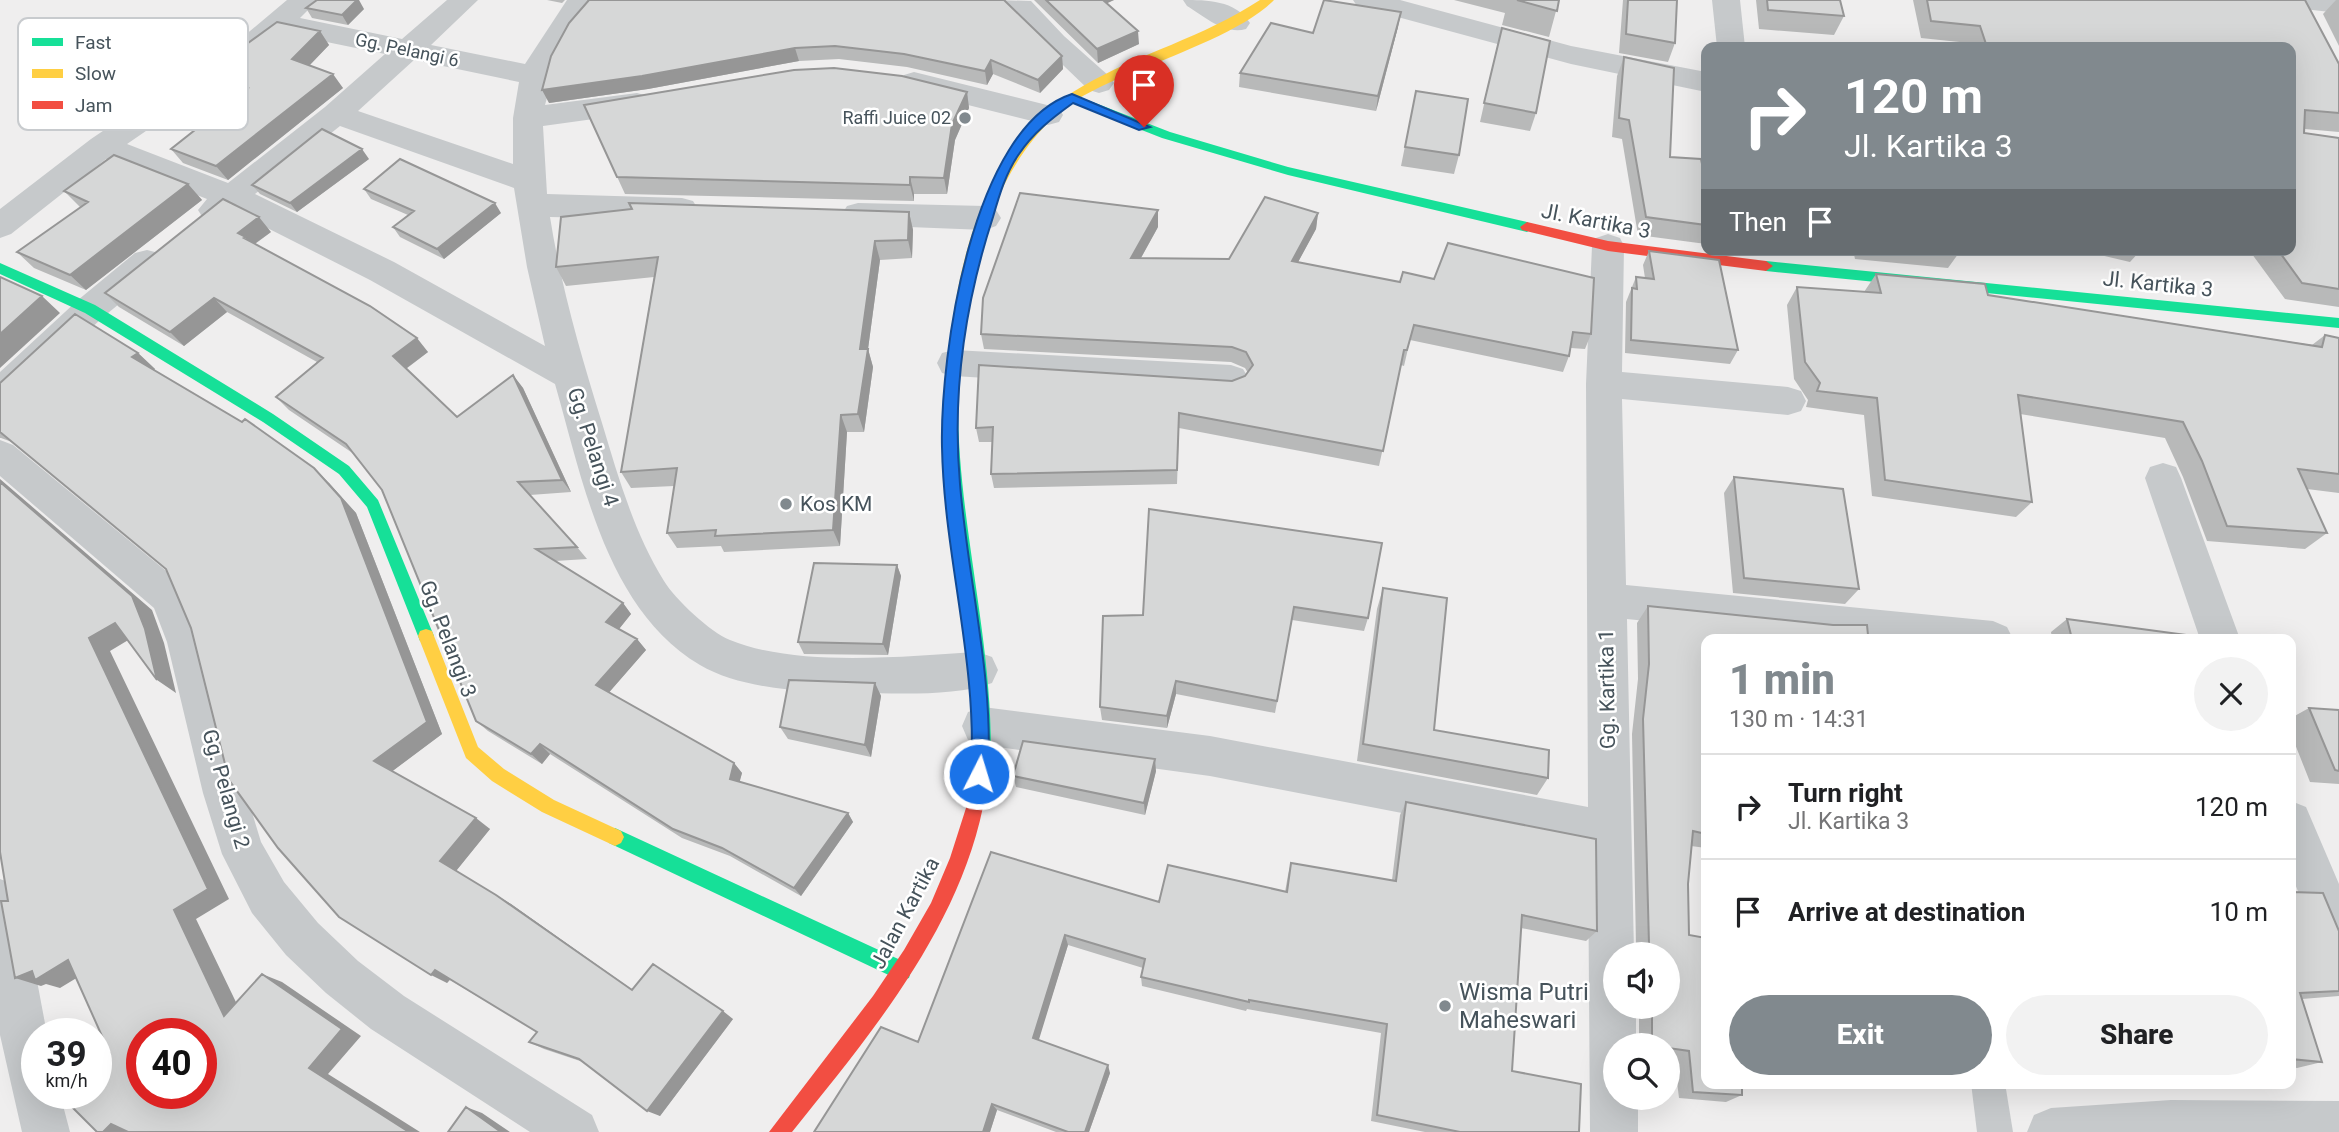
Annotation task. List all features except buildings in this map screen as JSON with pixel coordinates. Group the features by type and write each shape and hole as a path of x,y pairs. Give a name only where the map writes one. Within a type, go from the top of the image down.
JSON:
{"street":[{"path":"248,45 280,23 304,0"},
{"path":"0,393 90,309 181,234 337,114 464,0"},
{"path":"570,376 547,283 533,194 528,118 535,76 545,55 581,0"},
{"path":"1009,0 1021,7 1054,43 1099,83"},
{"path":"1197,0 1236,23"},
{"name":"Jalan Kartika","path":"779,1132 902,971 945,891 973,814 983,754 983,726 978,670 952,488 949,409 954,363 972,261 985,218 1012,154 1028,132 1060,106 1099,83 1236,23 1268,0"},
{"path":"1367,0 1571,55 1701,81"},
{"path":"1726,0 1730,42"},
{"path":"2295,0 2339,4"},
{"path":"2295,0 2316,35"},
{"name":"Gg. Pelangi 6","path":"280,23 535,76"},
{"path":"892,78 962,92 1060,106"},
{"path":"528,118 662,99"},
{"name":"Jl. Kartika 3","path":"1060,106 1289,171 1608,246 1779,268 2339,323"},
{"path":"337,114 533,194 712,210"},
{"path":"0,226 125,130"},
{"name":"Gg. Pelangi 4","path":"102,146 231,196 382,271 570,376 620,530 648,590 669,618 717,654 814,673 869,675 978,670"},
{"path":"835,214 985,218"},
{"name":"Gg. Kartika 1","path":"1608,246 1604,384 1614,1132"},
{"name":"Gg. Pelangi 3","path":"0,268 90,309 268,418 344,470 373,504 472,752 498,775 548,806 902,971"},
{"path":"954,363 1231,379"},
{"path":"1604,384 1788,401"},
{"name":"Gg. Pelangi 2","path":"0,455 136,566 173,604 184,628 215,756 244,854 297,937 350,984 575,1132"},
{"path":"2163,478 2218,634"},
{"path":"1606,600 1943,634"},
{"path":"983,726 1210,756 1609,832"},
{"path":"2296,834 2339,937"},
{"path":"0,901 29,1066 46,1132"},
{"path":"2051,1132 2171,1124 2339,1125"}],"lane":[{"path":"1989,1089 1995,1132"}],"traffic: fast":[{"path":"1072,98 1166,135 1288,171 1527,227"},
{"path":"1766,266 2339,323"},
{"path":"0,268 90,309 268,418 344,470 373,504 426,636"},
{"path":"951,394 953,485 979,664 983,709 982,754"},
{"path":"615,837 902,971"}],"traffic: slow":[{"path":"951,394 969,264 982,221 999,180 1022,144 1051,113 1087,89 1224,27 1268,0"},
{"path":"426,636 472,752 498,775 548,806 615,837"}],"traffic: jam":[{"path":"1527,227 1608,246 1766,266"},
{"path":"779,1132 880,1003 937,909 959,859 974,808 982,754"}],"place":[{"name":"Raffi Juice 02","path":"965,118"},
{"name":"Kos KM","path":"786,504"},
{"name":"Wisma Putri Maheswari","path":"1445,1006"}],"route":[{"path":"979,774 983,754 983,726 978,670 952,488 949,446 949,409 954,363 972,261 996,185 1012,154 1028,132 1048,115 1072,98 1144,127"}]}
